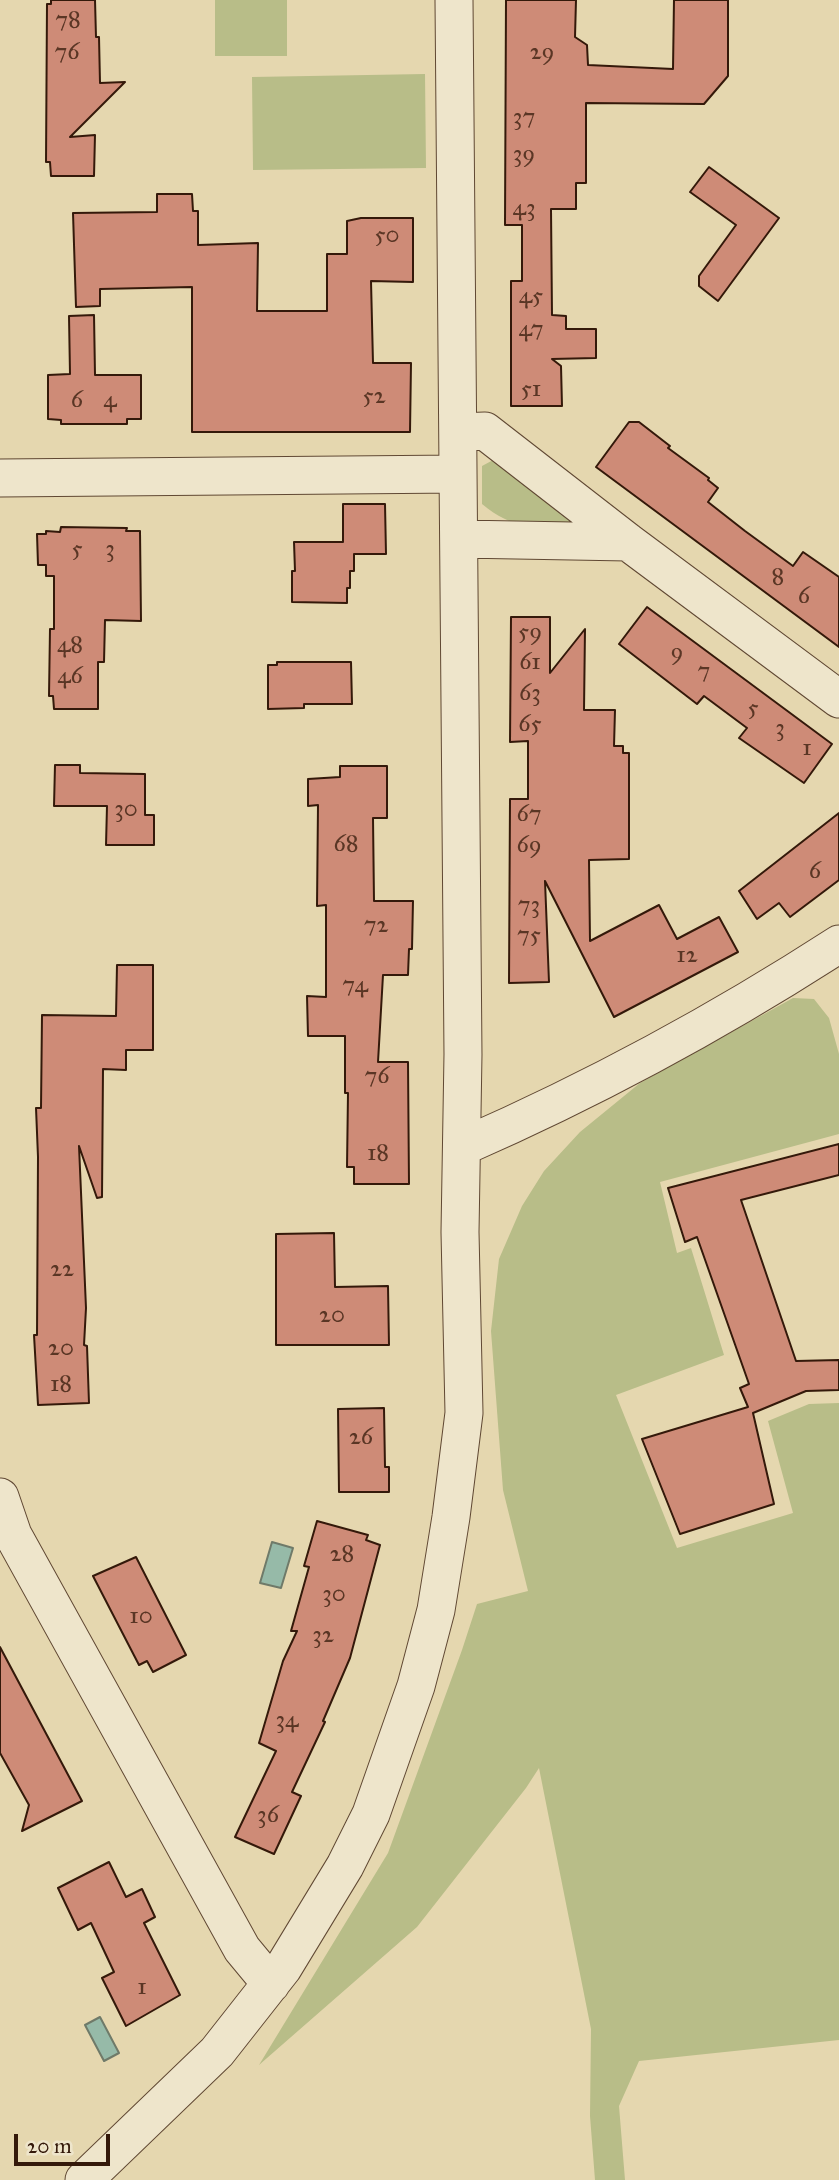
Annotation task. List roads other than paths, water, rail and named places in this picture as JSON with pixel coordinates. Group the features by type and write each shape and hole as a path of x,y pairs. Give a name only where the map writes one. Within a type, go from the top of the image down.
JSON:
{"street":[{"path":"84,2180 217,2052 271,1984 345,1866 371,1814 411,1699 436,1610 464,1413 460,1232 460,539 454,0"},
{"path":"459,432 485,431 628,542 839,699"},
{"path":"0,478 458,474"},
{"path":"460,539 628,542"},
{"path":"462,1147 510,1126 652,1054 839,944"},
{"path":"0,1497 13,1535 242,1949 271,1984"}]}
